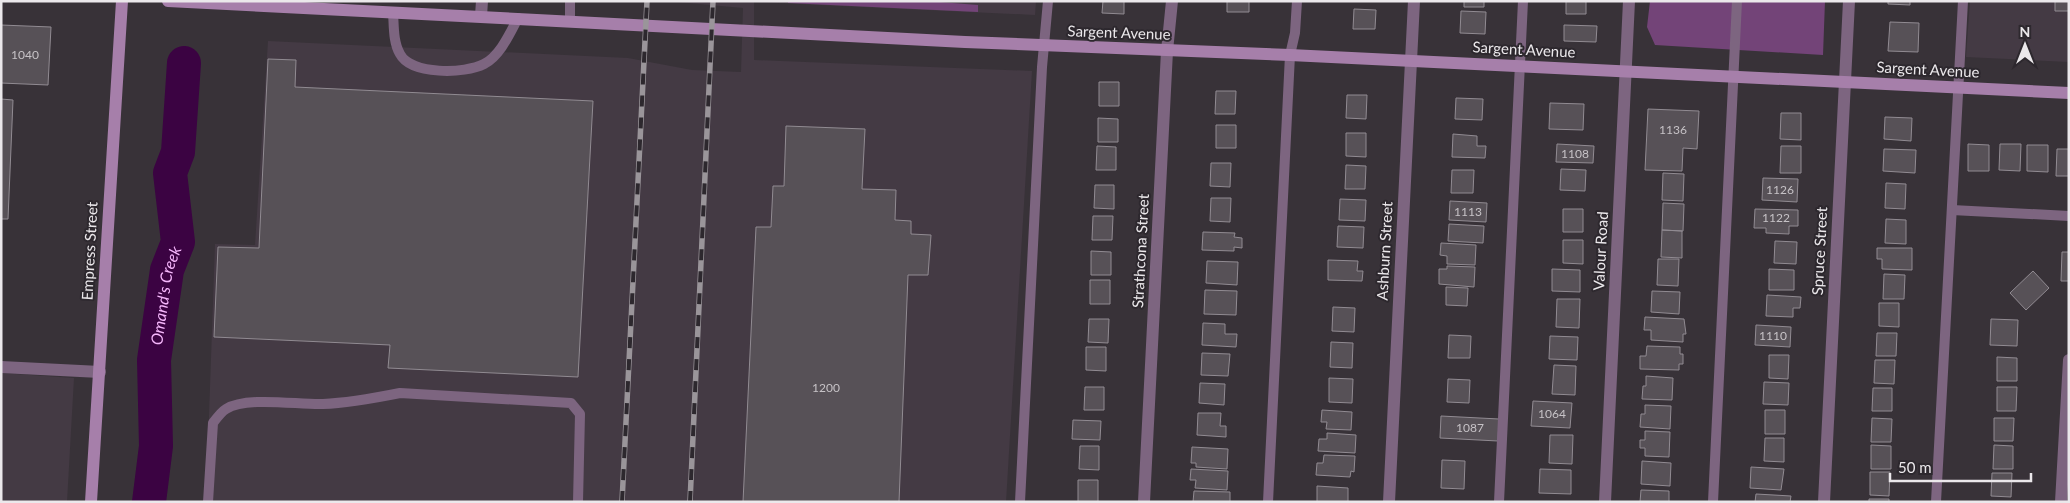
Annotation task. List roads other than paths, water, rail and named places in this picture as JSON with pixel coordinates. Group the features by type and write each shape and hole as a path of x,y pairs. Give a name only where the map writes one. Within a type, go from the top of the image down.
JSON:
{"main road":[{"name":"Empress Street","path":"91,502 122,1"},
{"name":"Sargent Avenue","path":"168,1 570,20 1043,46 1290,54 2069,93"}],"street":[{"path":"481,16 482,1"},
{"name":"Strathcona Street","path":"1144,502 1167,51 1172,1"},
{"name":"Ashburn Street","path":"1389,502 1414,1"},
{"name":"Valour Road","path":"1605,502 1630,1"},
{"name":"Spruce Street","path":"1824,502 1849,1"},
{"path":"2061,502 2069,360"},
{"path":"1,367 100,372"}],"lane":[{"path":"570,1 570,20"},
{"path":"1020,502 1043,46 1048,1"},
{"path":"1268,502 1290,54 1295,33 1297,1"},
{"path":"1499,502 1523,1"},
{"path":"1712,502 1737,1 1731,1"},
{"path":"1936,502 1963,1"},
{"path":"393,12 395,38 401,56 419,68 462,71 485,64 504,44 518,18"},
{"path":"1952,210 2069,216"},
{"path":"208,502 212,423 226,409 243,404 270,402 323,404 373,399 400,393 572,404 580,414 578,502"}],"waterway":[{"name":"Omand's Creek","path":"149,502 156,446 154,360 167,270 178,242 170,173 178,152 184,63"}],"railway":[{"path":"622,502 647,1"},
{"path":"690,502 713,1"}]}
